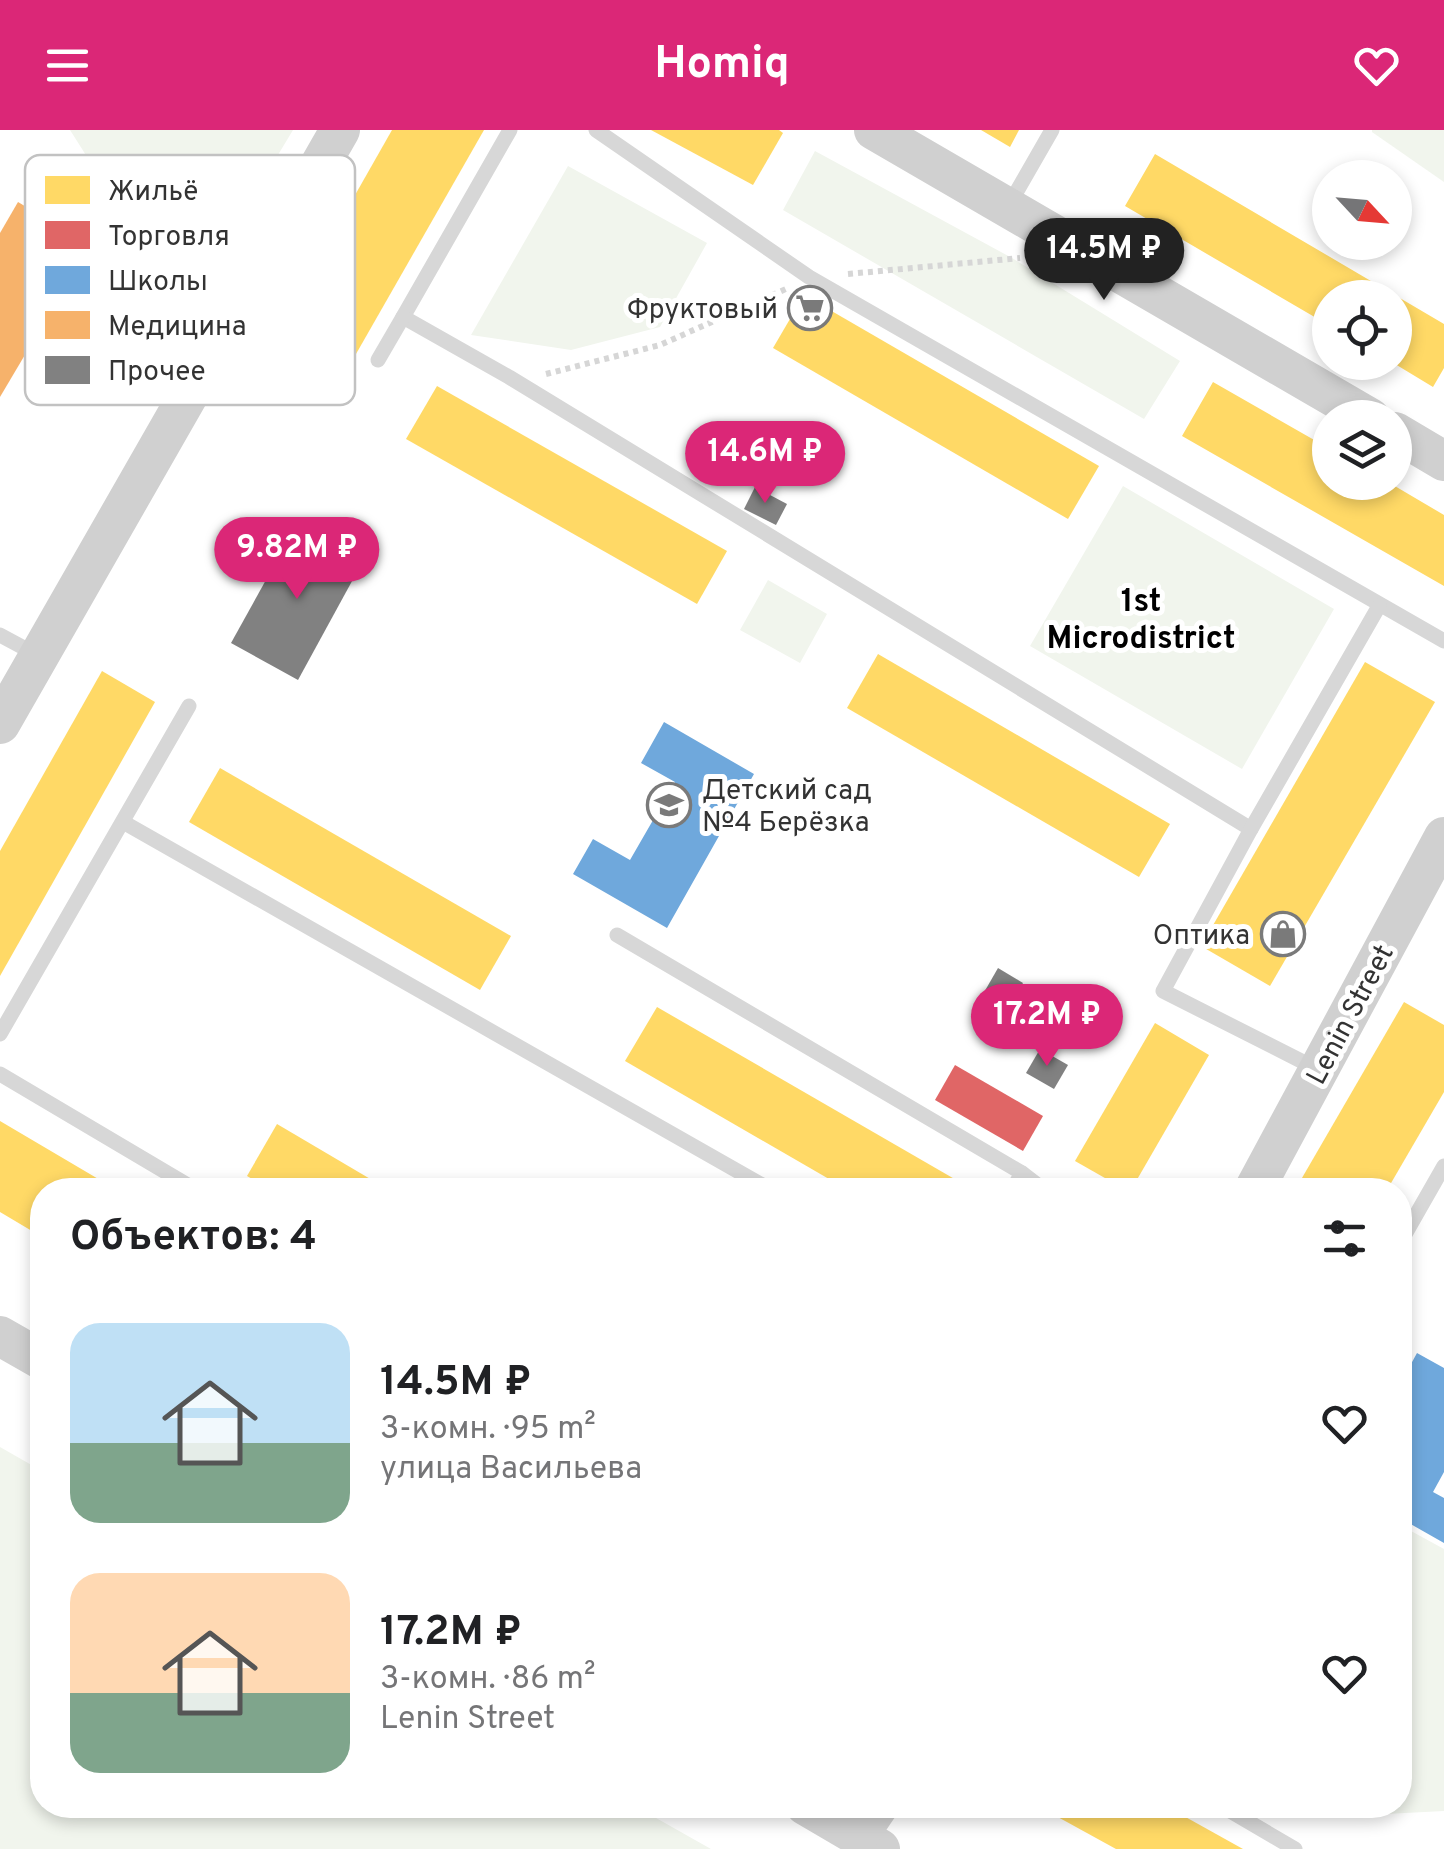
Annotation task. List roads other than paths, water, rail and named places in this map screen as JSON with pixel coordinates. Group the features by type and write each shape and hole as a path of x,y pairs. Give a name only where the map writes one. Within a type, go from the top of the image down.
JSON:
{"street":[{"path":"326,155 340,130"},
{"path":"874,130 1339,400"},
{"path":"0,724 182,405"},
{"path":"1412,442 1444,461"},
{"name":"Lenin Street","path":"1260,1178 1444,837"},
{"path":"0,1336 30,1353"},
{"path":"840,1818 872,1830"}],"lane":[{"path":"378,360 510,130"},
{"path":"596,130 809,277 1444,641"},
{"path":"1008,207 1052,130"},
{"path":"403,317 509,377 1250,829"},
{"path":"1319,1070 1163,991 1250,829 1379,606"},
{"path":"0,635 38,656"},
{"path":"0,1034 189,706"},
{"path":"122,822 750,1178"},
{"path":"617,935 1029,1178"},
{"path":"0,1074 176,1178"},
{"path":"1412,1222 1444,1166"},
{"path":"1019,1178 1022,1172"},
{"path":"1242,1818 1295,1849"}],"place":[{"name":"Фруктовый","path":"810,308"},
{"name":"Детский сад №4 Берёзка","path":"669,805"},
{"name":"Оптика","path":"1283,934"}],"district":[{"name":"1st Microdistrict","path":"1141,618"}]}
